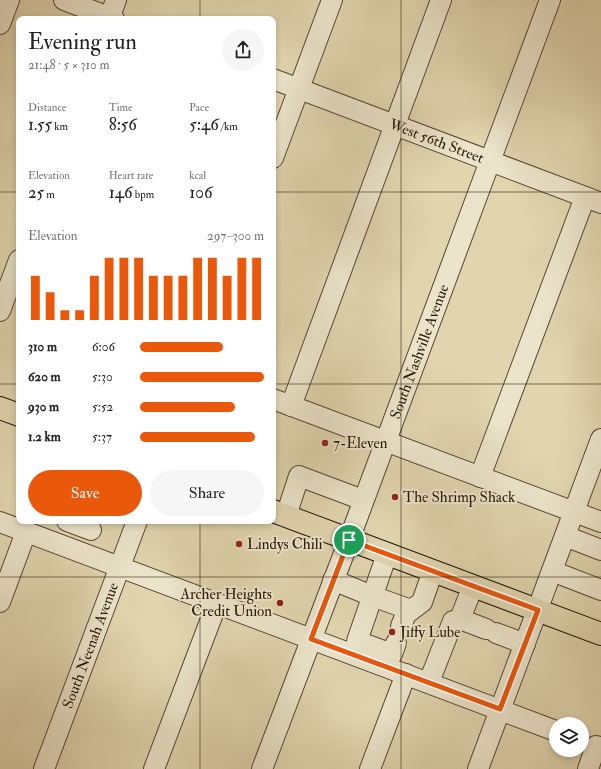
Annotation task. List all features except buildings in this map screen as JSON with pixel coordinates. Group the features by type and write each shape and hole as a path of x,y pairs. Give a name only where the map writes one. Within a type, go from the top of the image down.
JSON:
{"main road":[{"path":"0,408 16,415"},
{"path":"279,514 601,634"}],"street":[{"path":"0,24 9,0"},
{"path":"64,0 112,14"},
{"path":"276,150 332,0"},
{"path":"441,0 395,125 282,402 601,522"},
{"name":"South Nashville Avenue","path":"262,769 550,0"},
{"name":"West 56th Street","path":"276,80 593,200"},
{"path":"480,477 593,200"},
{"path":"6,303 16,270"},
{"path":"478,769 601,439"},
{"path":"279,514 299,476 363,500"},
{"path":"0,522 549,728"},
{"path":"75,524 91,530"},
{"name":"South Neenah Avenue","path":"44,769 136,524"},
{"path":"0,602 26,532"},
{"path":"565,536 601,550"},
{"path":"387,554 357,641 392,654 403,626 422,602 433,571"},
{"path":"552,571 601,590"},
{"path":"334,580 372,596 403,626"},
{"path":"460,619 473,586"},
{"path":"154,769 217,603"},
{"path":"429,682 452,622 460,619 525,644"},
{"path":"370,769 406,674"},
{"path":"588,769 593,745"}],"place":[{"name":"7-Eleven","path":"325,443"},
{"name":"The Shrimp Shack","path":"395,497"},
{"name":"Lindys Chili","path":"239,544"},
{"name":"Archer Heights Credit Union","path":"280,603"},
{"name":"Jiffy Lube","path":"392,632"}],"route":[{"path":"349,540 538,610 500,709 311,639 349,540"}]}
